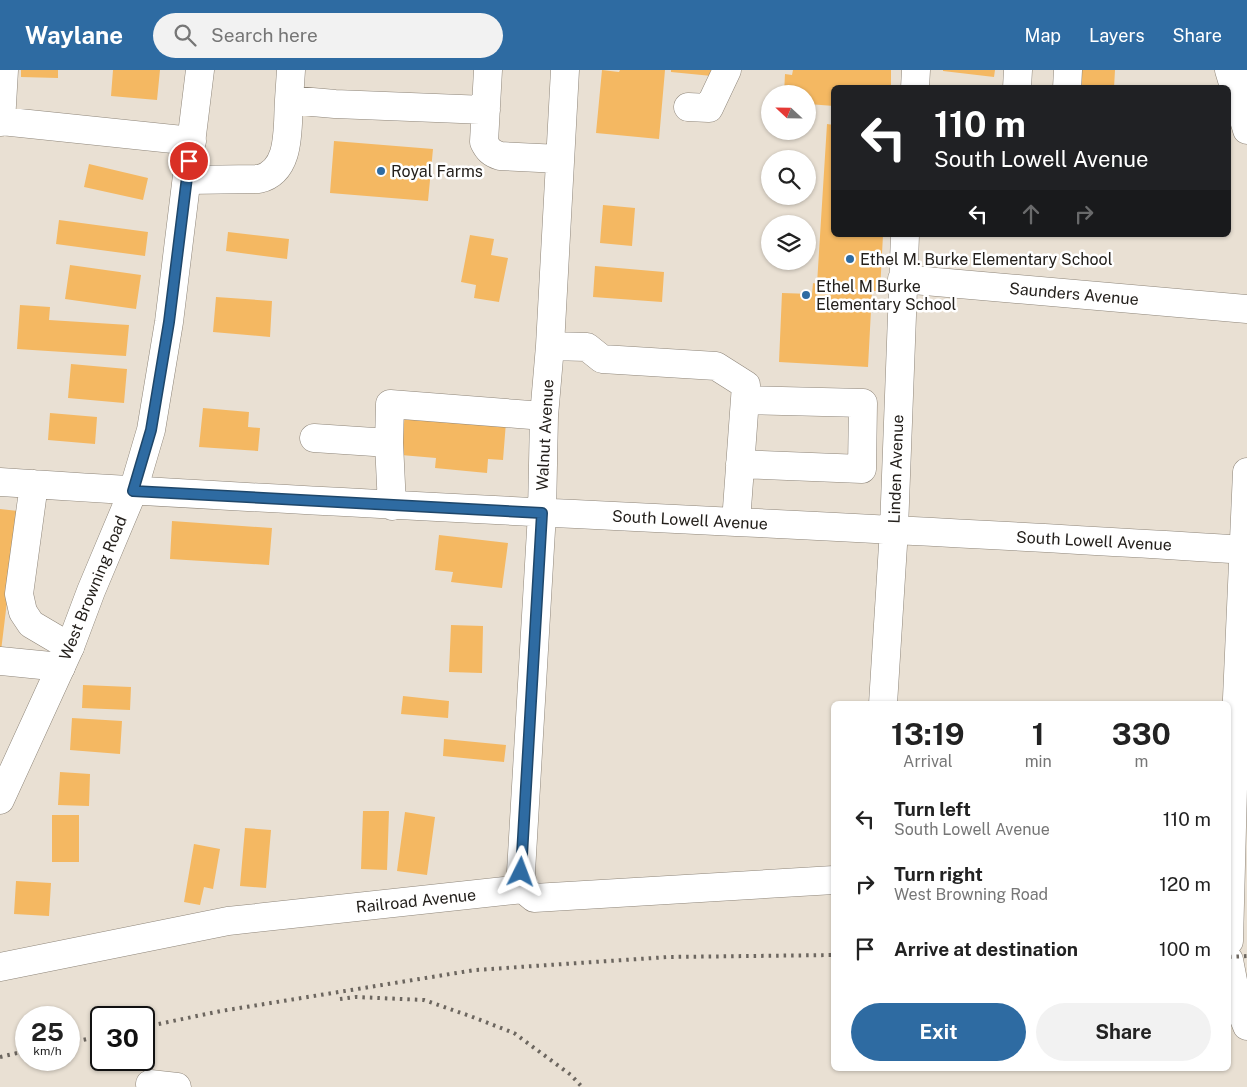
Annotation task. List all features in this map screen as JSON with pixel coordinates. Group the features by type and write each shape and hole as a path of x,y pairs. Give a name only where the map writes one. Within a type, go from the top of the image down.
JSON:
{"street":[{"path":"4,70 1,122 192,141"},
{"name":"West Browning Road","path":"0,800 66,657 91,591 133,491 151,430 169,322 200,70"},
{"path":"187,180 259,179 274,172 280,165 284,154 291,70"},
{"path":"488,70 484,142 491,153 512,158 560,159"},
{"name":"Walnut Avenue","path":"524,889 521,872 542,513 544,416 550,346 565,70"},
{"path":"688,107 710,108 727,70"},
{"path":"915,85 916,70"},
{"path":"1017,85 1018,70"},
{"path":"1067,85 1068,70"},
{"path":"1229,70 1245,126"},
{"path":"1245,126 1247,78"},
{"path":"289,100 335,104 486,110"},
{"path":"1231,135 1245,126"},
{"name":"Linden Avenue","path":"883,701 894,530 905,237"},
{"name":"Saunders Avenue","path":"902,279 1247,309"},
{"path":"550,346 587,347 602,359 716,366 746,393 863,403 862,469 740,464"},
{"path":"736,522 746,393"},
{"path":"392,506 389,443 390,404 544,416"},
{"path":"314,438 389,443"},
{"path":"1231,788 1245,550 1247,472"},
{"name":"South Lowell Avenue","path":"0,482 392,506 894,530 1245,550"},
{"path":"34,484 20,581 20,604 30,624 66,657"},
{"path":"0,661 66,657"},
{"name":"Railroad Avenue","path":"0,967 228,921 524,889 534,898 831,880"},
{"path":"1231,970 1237,1001 1245,1016"},
{"path":"150,1084 177,1087"}],"building":[{"path":"21,70 58,70 58,78 21,77"},
{"path":"113,70 160,70 157,100 111,96"},
{"path":"602,70 619,72 620,70 665,70 659,139 596,133"},
{"path":"671,70 713,70 712,76 671,72"},
{"path":"793,70 891,70 891,85 831,85 831,106 816,105 816,85 784,85 785,74 792,75"},
{"path":"943,70 995,70 994,77"},
{"path":"1077,70 1115,70 1114,85 1076,85"},
{"name":"Ethel M. Burke Elementary School","path":"827,124 831,125 831,237 883,237 880,291 872,291 868,367 779,362 782,293 812,294 813,283 817,284"},
{"name":"Royal Farms","path":"334,141 433,149 428,201 330,193"},
{"path":"89,164 148,178 143,200 84,187"},
{"path":"603,205 635,208 632,246 600,243"},
{"path":"59,220 148,232 145,256 56,244"},
{"path":"228,232 289,239 287,259 226,251"},
{"path":"470,235 494,239 491,255 508,258 499,302 474,298 476,285 461,282"},
{"path":"70,265 141,275 136,309 65,299"},
{"path":"595,266 664,272 662,302 593,297"},
{"path":"216,297 272,301 270,337 213,332"},
{"path":"20,305 50,307 49,320 129,325 126,356 17,349"},
{"path":"71,364 127,369 124,403 68,398"},
{"path":"203,408 249,412 248,427 260,428 258,451 199,447"},
{"path":"50,413 97,417 95,444 48,440"},
{"path":"405,413 506,422 503,460 488,459 487,473 435,468 436,458 401,455"},
{"path":"0,509 18,511 1,651 0,651"},
{"path":"172,521 272,528 269,565 170,559"},
{"path":"439,535 508,543 502,588 451,582 453,572 435,570"},
{"path":"451,625 483,626 482,673 449,672"},
{"path":"83,685 131,687 130,710 82,708"},
{"path":"403,696 449,701 448,718 401,714"},
{"path":"72,718 122,721 120,754 70,750"},
{"path":"444,739 506,745 504,762 443,756"},
{"path":"60,772 90,774 89,806 58,805"},
{"path":"363,811 389,811 387,870 361,869"},
{"path":"405,812 435,817 427,875 397,871"},
{"path":"52,815 79,815 79,862 52,862"},
{"path":"245,828 271,830 266,888 240,886"},
{"path":"194,844 220,849 213,889 204,887 200,905 184,902"},
{"path":"16,881 51,883 49,916 14,914"}],"railway":[{"path":"155,1025 221,1011 475,970 668,957 831,955"},
{"path":"1231,957 1247,956"},
{"path":"340,999 356,997 424,1000 470,1016 514,1033 571,1075 582,1087"},
{"path":"80,1041 90,1038"},
{"path":"0,1057 15,1054"}],"place":[{"name":"Royal Farms","path":"381,171"},
{"name":"Ethel M. Burke Elementary School","path":"850,259"},
{"name":"Ethel M Burke Elementary School","path":"806,295"}],"route":[{"path":"189,161 169,322 151,430 133,491 542,513 521,872"}]}
